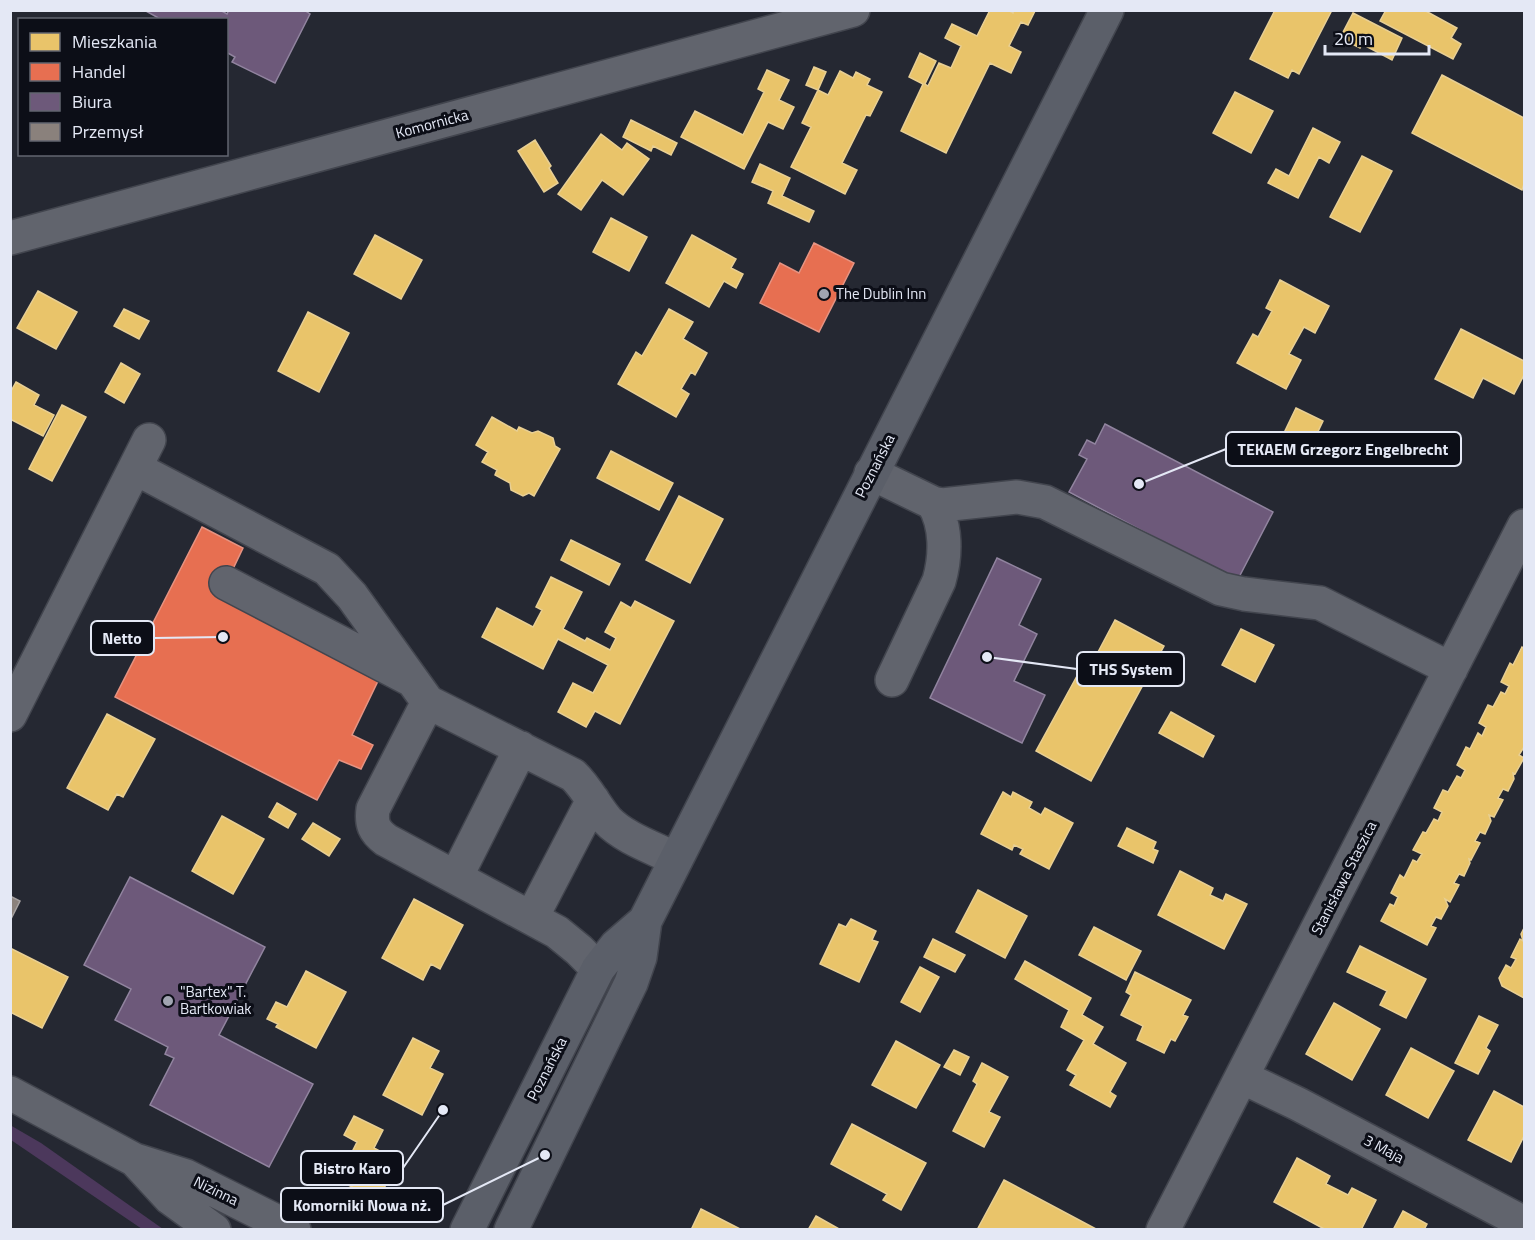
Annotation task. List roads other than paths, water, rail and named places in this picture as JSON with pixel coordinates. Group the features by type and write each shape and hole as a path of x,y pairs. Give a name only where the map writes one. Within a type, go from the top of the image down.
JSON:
{"main road":[{"name":"Poznańska","path":"510,1230 631,983 640,957 645,921 1107,10"},
{"name":"Poznańska","path":"467,1230 598,969 616,946 645,921"}],"street":[{"name":"Komornicka","path":"10,238 849,11"},
{"path":"10,715 142,454 327,568 352,596 420,691"},
{"path":"872,473 933,503 942,505 1017,497 1058,506 1221,589 1320,603 1451,669"},
{"path":"892,680 942,572 944,562 942,522 933,503"},
{"name":"Stanisława Staszica","path":"1163,1230 1451,669 1521,540"},
{"path":"226,583 573,775 616,828 676,859"},
{"path":"420,691 373,809 374,828 386,840 532,918 567,940 598,969"},
{"path":"456,877 521,748"},
{"path":"532,918 593,800"},
{"name":"3 Maja","path":"1242,1077 1524,1223"},
{"name":"Nizinna","path":"10,1093 135,1160 186,1176 294,1230"},
{"name":"Nizinna","path":"135,1160 170,1198 214,1230"}],"place":[{"name":"The Dublin Inn","path":"824,294"},
{"name":"TEKAEM Grzegorz Engelbrecht","path":"1139,484"},
{"name":"Netto","path":"223,637"},
{"name":"THS System","path":"987,657"},
{"name":"\"Bartex\" T. Bartkowiak","path":"168,1001"},
{"name":"Bistro Karo","path":"443,1110"},
{"name":"Komorniki Nowa nż.","path":"545,1155"}]}
